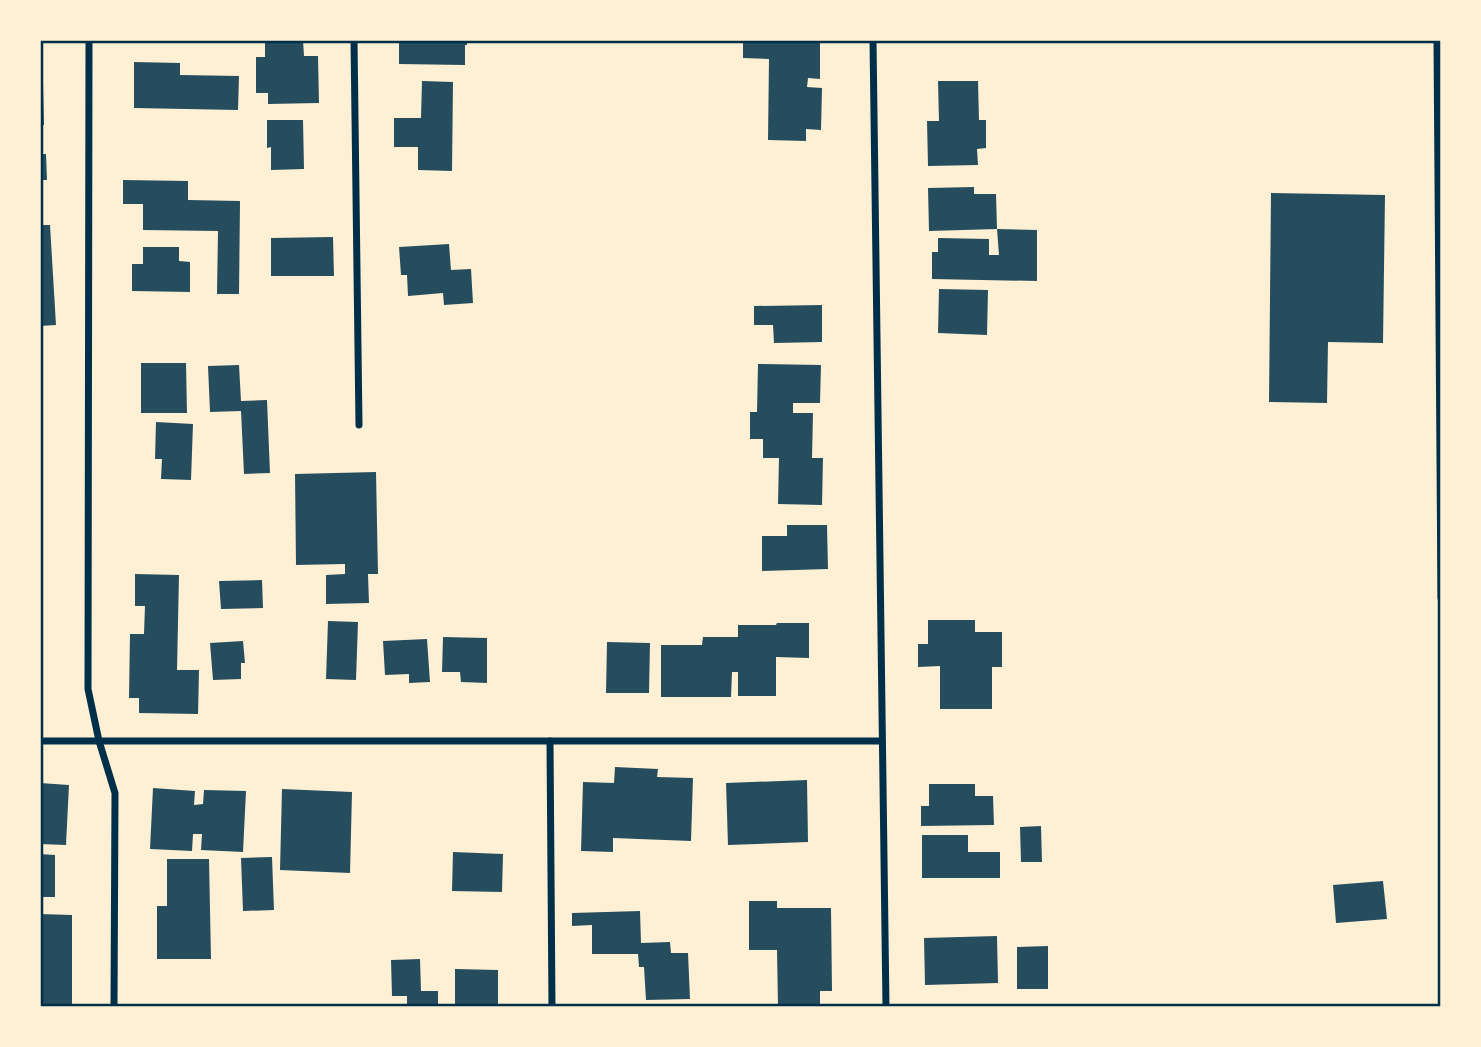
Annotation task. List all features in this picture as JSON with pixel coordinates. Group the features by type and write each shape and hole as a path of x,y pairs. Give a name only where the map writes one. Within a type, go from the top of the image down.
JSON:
{"street":[{"path":"89,40 88,689 99,741 115,793 114,1007"},
{"path":"354,40 359,425"},
{"path":"873,40 886,1007"},
{"path":"1437,40 1441,598"},
{"path":"40,741 883,741"},
{"path":"550,741 552,1007"}],"building":[{"path":"265,40 303,40 304,56 318,56 319,103 268,104 268,93 256,93 256,57 265,57"},
{"path":"399,40 467,40 465,65 399,64"},
{"path":"743,40 820,40 820,79 808,78 807,87 822,88 821,130 806,129 806,141 768,140 769,59 743,58"},
{"path":"134,62 180,63 180,75 239,76 238,110 134,108"},
{"path":"422,81 453,82 452,171 418,170 418,147 394,147 394,118 421,118"},
{"path":"938,81 978,81 979,120 986,120 986,148 977,149 978,165 928,166 927,121 939,121"},
{"path":"40,83 43,83 44,125 40,125"},
{"path":"267,120 303,120 304,169 271,170 271,147 267,148"},
{"path":"40,154 46,154 47,180 40,180"},
{"path":"123,180 188,181 188,200 240,201 239,294 217,294 218,231 143,230 143,204 123,204"},
{"path":"974,187 974,194 996,194 997,229 929,231 928,188"},
{"path":"1271,193 1385,195 1383,343 1328,342 1327,403 1269,402"},
{"path":"40,225 50,225 56,325 40,326"},
{"path":"997,229 1037,230 1037,281 932,279 932,252 938,252 938,238 989,239 989,255 999,255"},
{"path":"333,237 334,276 271,276 271,238"},
{"path":"449,244 451,270 471,269 473,303 444,305 443,293 408,296 407,275 401,275 399,247"},
{"path":"143,247 179,247 179,261 190,262 190,292 132,291 132,264 143,264"},
{"path":"939,289 988,290 987,335 938,333"},
{"path":"822,305 822,342 774,343 773,325 754,325 754,306"},
{"path":"141,363 186,363 187,413 141,413"},
{"path":"758,364 821,365 820,403 793,403 793,413 813,413 812,458 823,458 822,505 778,504 779,458 763,458 763,439 750,439 750,412 757,412"},
{"path":"239,365 241,401 267,400 270,473 244,474 241,411 210,412 208,366"},
{"path":"156,422 193,424 191,480 161,479 162,459 155,459"},
{"path":"376,472 378,574 368,574 369,603 326,604 326,575 345,574 345,564 296,565 295,474"},
{"path":"787,525 827,525 828,569 762,571 762,536 787,536"},
{"path":"135,574 179,575 177,670 199,670 198,714 139,713 139,698 129,698 130,634 144,634 145,606 135,606"},
{"path":"262,580 263,608 221,609 219,581"},
{"path":"928,620 975,620 975,632 1002,632 1002,667 992,667 992,709 940,709 940,666 918,667 918,644 928,644"},
{"path":"328,621 358,622 356,680 326,679"},
{"path":"809,623 809,658 776,657 776,696 738,696 738,672 732,672 731,697 661,697 661,645 702,645 703,637 738,637 738,625"},
{"path":"443,637 487,638 487,683 461,682 460,672 442,672"},
{"path":"427,639 430,682 409,683 409,674 385,675 383,641"},
{"path":"243,641 245,663 241,663 241,679 213,680 210,643"},
{"path":"607,642 650,643 649,693 606,693"},
{"path":"615,767 658,769 657,777 693,778 691,841 613,838 613,852 581,851 583,782 614,783"},
{"path":"807,780 808,842 728,845 726,783"},
{"path":"40,783 69,785 66,845 40,844"},
{"path":"929,784 975,784 975,796 993,796 994,825 921,826 921,806 929,806"},
{"path":"153,788 195,791 194,805 203,804 204,790 246,791 243,852 201,850 202,834 193,834 192,851 150,849"},
{"path":"282,789 352,792 350,873 280,870"},
{"path":"1041,826 1042,862 1021,862 1020,827"},
{"path":"922,835 968,835 968,852 1000,852 1000,878 922,878"},
{"path":"453,852 503,854 502,892 452,891"},
{"path":"40,854 55,855 55,897 40,897"},
{"path":"272,857 274,910 243,911 241,858"},
{"path":"167,859 209,859 211,959 157,959 157,906 167,906"},
{"path":"1383,881 1387,919 1336,923 1333,885"},
{"path":"749,901 777,901 777,908 831,908 832,991 820,991 820,1007 778,1007 777,950 749,950"},
{"path":"640,911 641,943 670,942 671,953 688,953 690,999 646,1000 644,967 639,967 638,954 592,954 592,925 572,926 572,913"},
{"path":"40,914 72,915 72,1007 40,1007"},
{"path":"997,936 998,983 925,985 924,938"},
{"path":"1048,946 1048,989 1017,989 1017,947"},
{"path":"420,959 421,991 438,991 438,1007 407,1007 407,996 392,996 391,960"},
{"path":"455,969 498,970 498,1007 455,1006"}]}
